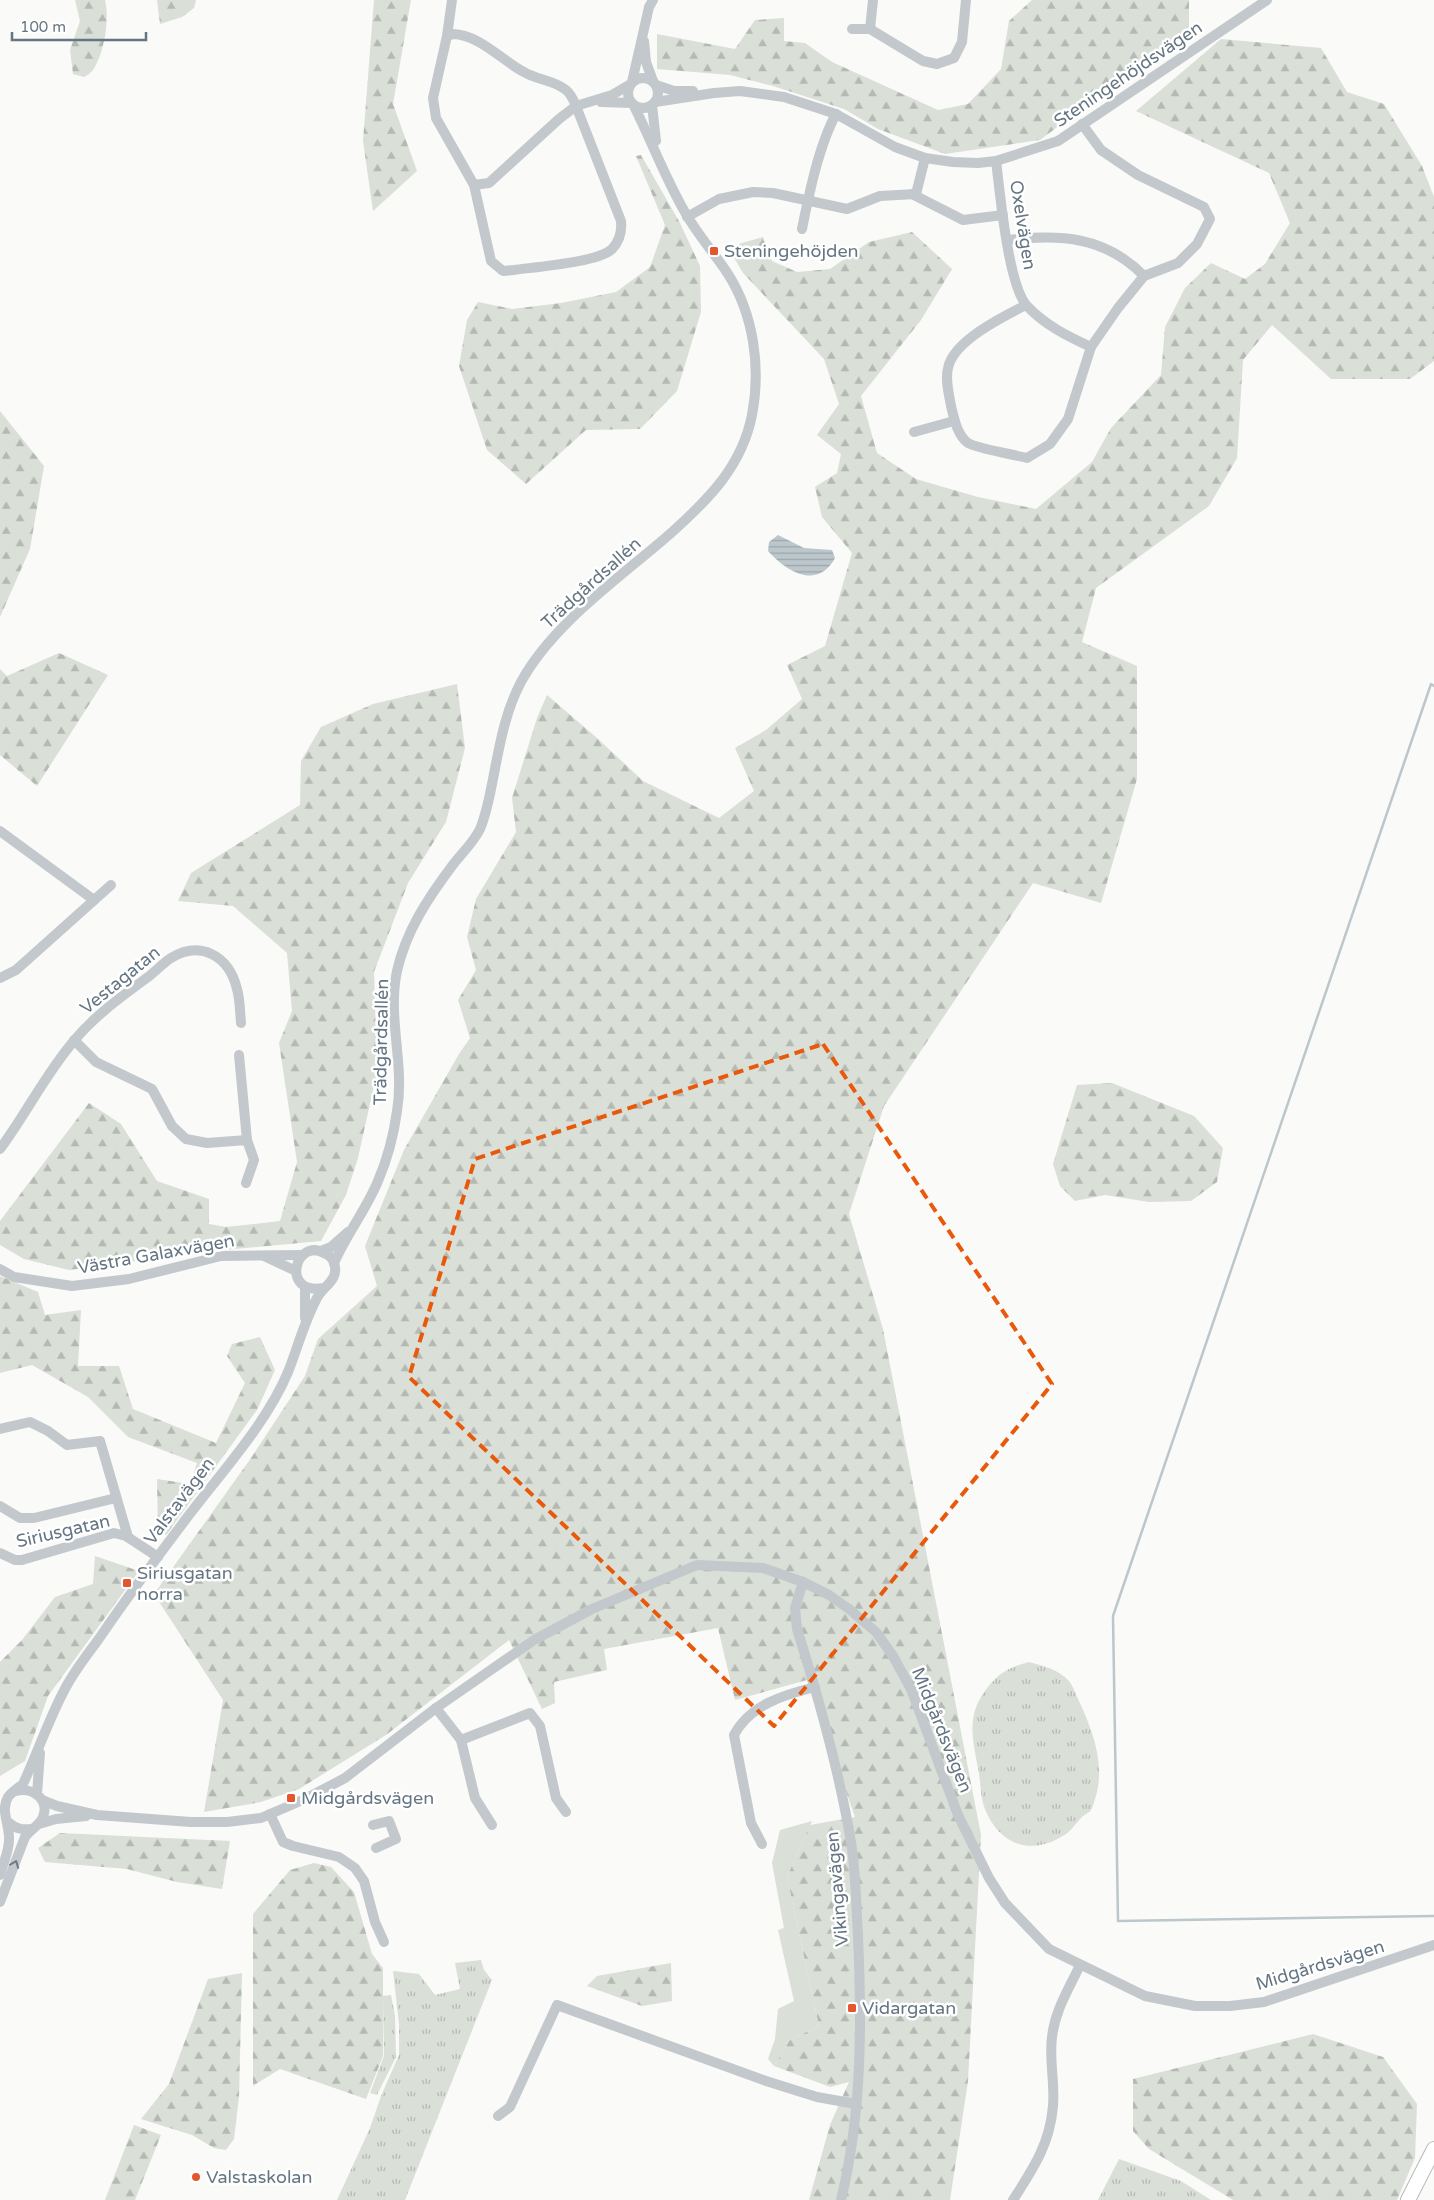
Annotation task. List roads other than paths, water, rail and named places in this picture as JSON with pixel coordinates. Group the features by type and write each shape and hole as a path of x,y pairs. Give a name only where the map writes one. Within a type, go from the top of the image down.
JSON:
{"main road":[{"path":"1408,2200 1434,2149"}],"street":[{"path":"447,36 464,34 525,73 555,82 568,91 576,106 622,220 620,239 612,250 598,258 503,271 491,261 474,185 436,118 433,98 447,36 452,0"},
{"path":"633,104 627,94 649,7 653,0"},
{"path":"870,29 873,0"},
{"path":"852,29 870,29 924,61 937,64 954,58 962,42 966,0"},
{"name":"Steningehöjdsvägen","path":"654,83 674,90 740,91 784,97 836,114 895,148 925,158 978,163 996,160 1058,140 1266,0"},
{"path":"595,102 633,104 644,108 653,104 658,94 646,62 644,30"},
{"path":"474,185 489,182 559,118 576,106 595,102 612,95 630,83 644,77 654,83"},
{"name":"Steningehöjdsvägen","path":"653,104 714,92"},
{"name":"Trädgårdsallén","path":"334,1263 378,1181 398,1110 399,1076 394,1029 394,996 398,971 409,934 429,897 479,830 488,803 505,721 520,685 550,640 568,622 704,504 732,468 741,451 752,416 756,372 752,332 740,298 730,277 687,217 633,104"},
{"name":"Trädgårdsallén","path":"653,104 659,157"},
{"path":"802,229 808,200 829,126 836,114"},
{"path":"1026,305 973,336 958,350 948,367 948,389 954,421 961,435 969,444 1027,458 1050,444 1068,419 1091,347 1118,308 1144,276 1178,263 1198,244 1210,219 1204,207 1138,175 1101,150 1082,124"},
{"path":"687,217 719,199 753,192 773,193 847,209 880,196 916,194 925,158"},
{"name":"Oxelvägen","path":"996,160 1014,278 1026,305 1056,331 1091,347"},
{"path":"912,194 963,220 1004,215"},
{"path":"1007,240 1039,236 1069,238 1103,247 1129,261 1144,276"},
{"path":"914,432 954,421"},
{"path":"0,831 94,900"},
{"path":"0,978 16,970 111,885"},
{"name":"Vestagatan","path":"2,1141 45,1078 74,1040 116,999 149,977 171,958 193,949 213,954 228,966 237,988 241,1023"},
{"path":"74,1040 96,1062 152,1089 172,1126 186,1139 207,1143 247,1140"},
{"path":"240,1055 247,1140 254,1160 246,1183"},
{"name":"Trädgårdsallén","path":"321,1251 331,1247 354,1226"},
{"path":"324,1288 314,1290 305,1287 299,1280 296,1272 298,1262 303,1255 311,1251 321,1251 329,1255 334,1263"},
{"name":"Västra Galaxvägen","path":"261,1255 296,1272"},
{"name":"Västra Galaxvägen","path":"0,1268 14,1277 72,1286 129,1279 221,1256 303,1255"},
{"name":"Valstavägen","path":"0,1875 10,1841 4,1817 4,1799 23,1784 40,1747 49,1721 67,1685 211,1484 264,1417 282,1385 294,1357 305,1321 318,1296 332,1282 335,1273 334,1263"},
{"name":"Valstavägen","path":"305,1287 305,1321"},
{"path":"0,1429 30,1422 48,1431 67,1445 100,1441 128,1537"},
{"path":"0,1506 20,1518 34,1518 116,1498"},
{"name":"Siriusgatan","path":"0,1553 15,1560 22,1560 114,1533 128,1537 158,1557"},
{"name":"Midgårdsvägen","path":"40,1797 57,1806 97,1815 191,1822 228,1822 260,1818 305,1799 345,1778 436,1708 534,1640 592,1609 697,1565 763,1568 803,1582 829,1595 876,1632 893,1656 911,1689 958,1815 989,1878 1005,1903 1049,1949 1080,1966 1145,1996 1195,2006 1230,2006 1264,2002 1434,1945"},
{"name":"Vikingavägen","path":"803,1582 795,1608 797,1629 833,1754 851,1844 861,1985 861,2030 853,2144 841,2200"},
{"path":"762,1844 751,1823 734,1735 748,1715 761,1707 784,1695 815,1687"},
{"path":"436,1708 461,1740 475,1798 492,1825"},
{"path":"461,1740 530,1713 540,1726 556,1798 566,1812"},
{"name":"Valstavägen","path":"0,1902 25,1837 43,1817 45,1808 40,1797 40,1747"},
{"path":"16,1791 29,1790 40,1797"},
{"path":"270,1814 283,1842 339,1858 355,1868 364,1882 375,1922 384,1942"},
{"name":"Midgårdsvägen","path":"35,1826 56,1818 97,1815"},
{"path":"4,1817 15,1828 23,1830 35,1826"},
{"path":"373,1825 389,1820 396,1839 376,1848"},
{"path":"1013,2200 1039,2160 1046,2141 1053,2106 1052,2036 1063,1998 1080,1966"},
{"path":"498,2116 510,2107 557,2005 808,2095 856,2104"}],"waterway":[{"path":"1434,686 1431,684 1113,1616 1118,1921 1434,1916"}],"place":[{"name":"Steningehöjden","path":"714,251"},
{"name":"Siriusgatan norra","path":"127,1583"},
{"name":"Midgårdsvägen","path":"291,1798"},
{"name":"Vidargatan","path":"852,2008"},
{"name":"Valstaskolan","path":"196,2177"}]}
